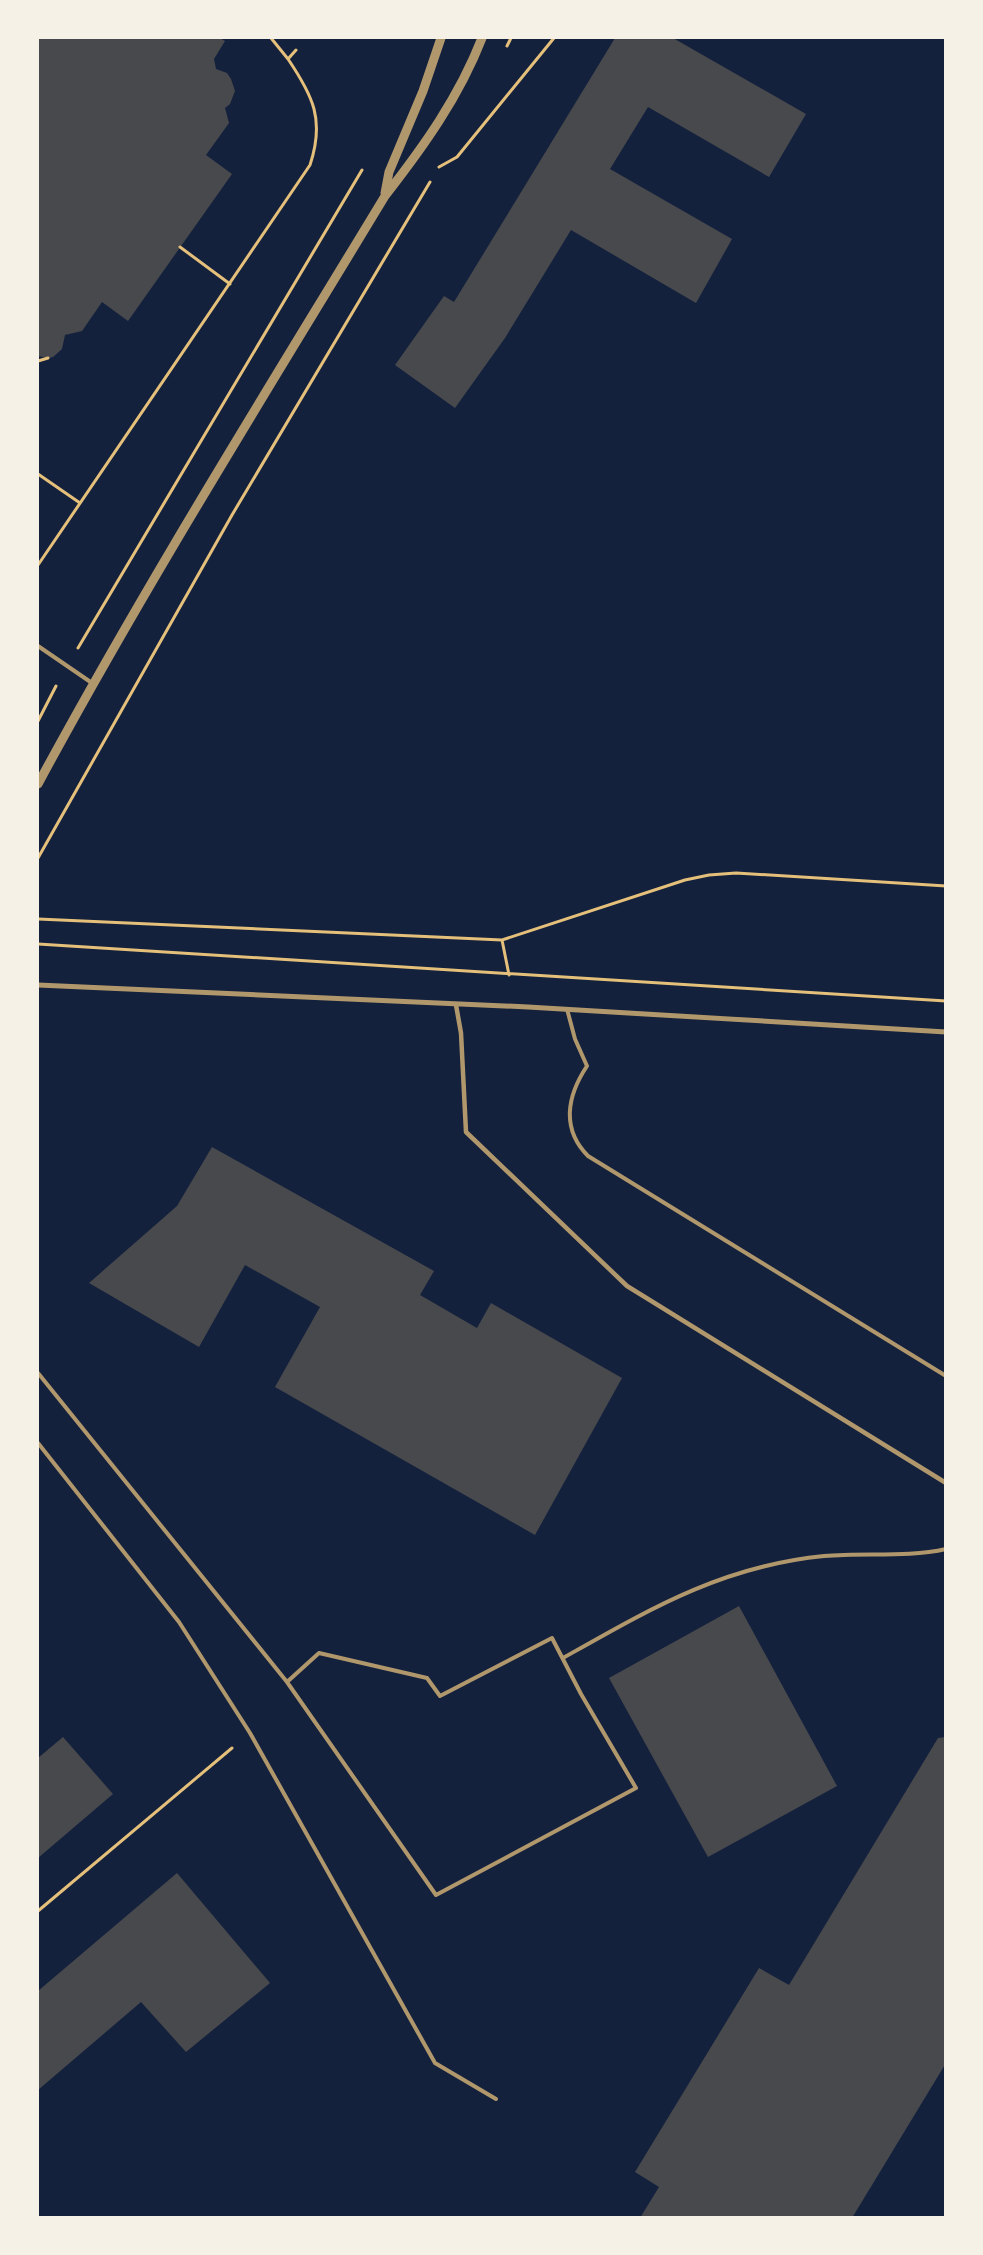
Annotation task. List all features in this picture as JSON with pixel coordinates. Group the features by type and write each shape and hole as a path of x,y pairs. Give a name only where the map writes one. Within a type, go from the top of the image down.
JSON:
{"street":[{"path":"385,196 390,172 424,91 441,38"},
{"path":"38,784 92,683 385,196 419,152 451,104 482,38"},
{"path":"38,985 567,1010 946,1032"},
{"path":"456,1005 461,1033 466,1132 627,1286 946,1483"}],"lane":[{"path":"38,646 92,683"},
{"path":"567,1010 575,1039 587,1066 572,1091 571,1128 580,1148 588,1156 946,1376"},
{"path":"38,1373 287,1682 436,1895 636,1788 581,1694 552,1638 440,1696 427,1678 320,1653 287,1682"},
{"path":"38,1443 179,1622 250,1733 435,2063 496,2099"},
{"path":"563,1658 654,1607 720,1579 766,1566 823,1556 911,1554 946,1549"}],"path":[{"path":"38,564 302,179 315,150 318,124 315,110 305,85 271,38"},
{"path":"503,55 512,38"},
{"path":"443,160 438,168 457,157 554,38"},
{"path":"288,60 296,50"},
{"path":"38,721 67,666 358,179 366,161"},
{"path":"38,858 232,515 433,176"},
{"path":"180,248 230,284"},
{"path":"38,361 48,358"},
{"path":"38,474 80,503"},
{"path":"38,919 502,940 685,880 709,875 736,873 946,886"},
{"path":"502,940 509,974"},
{"path":"38,944 41,946 946,1002"},
{"path":"38,1912 250,1733"}],"building":[{"path":"38,38 220,38 225,41 214,59 216,69 227,73 235,91 230,104 225,108 229,123 206,155 232,174 128,321 102,302 82,331 65,335 62,349 53,357 48,358 38,356"},
{"path":"615,38 673,38 806,114 769,177 648,107 610,169 732,239 696,303 571,230 505,338 455,408 395,365 444,296 454,302"},
{"path":"212,1147 434,1271 420,1295 477,1328 491,1303 622,1378 535,1535 275,1387 320,1307 245,1265 199,1347 89,1283 177,1206"},
{"path":"739,1606 837,1786 708,1857 609,1678"},
{"path":"63,1737 113,1794 38,1858 38,1758"},
{"path":"946,1737 946,2063 852,2218 640,2218 659,2187 635,2172 759,1968 789,1985 938,1738"},
{"path":"177,1873 270,1983 186,2052 141,2002 38,2090 38,1991"}]}
